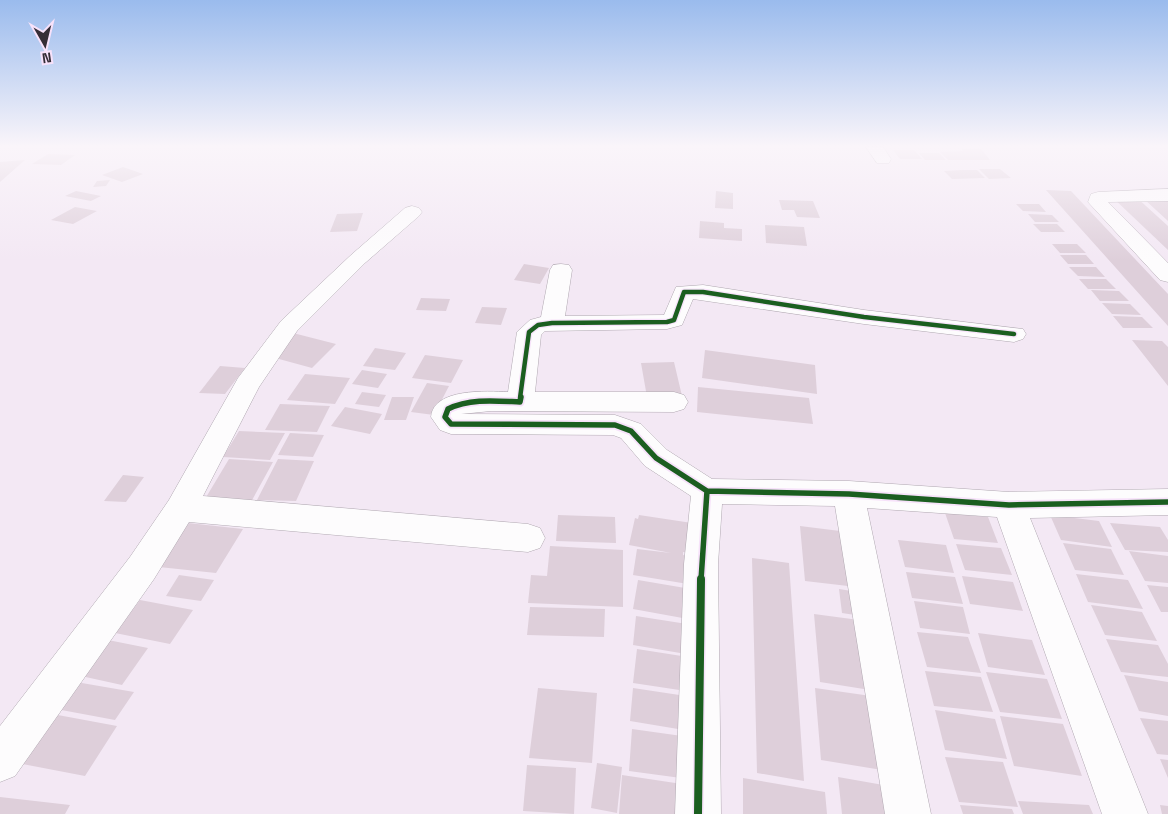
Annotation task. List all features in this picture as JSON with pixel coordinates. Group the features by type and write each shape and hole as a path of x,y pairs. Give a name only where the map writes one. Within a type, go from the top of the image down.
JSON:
{"street":[{"path":"1168,195 1107,197 1098,198 1097,202 1168,275"},
{"path":"0,761 142,568 180,510 247,384 289,326 358,259 412,212"},
{"path":"552,323 561,270"},
{"path":"520,402 529,332 538,325 552,323 667,322 674,320 684,292 703,292 864,317 1014,334"},
{"path":"674,402 458,403 447,408 446,416 451,424 615,425 631,431 656,458 706,491 850,494 1008,504 1168,502"},
{"path":"698,814 701,564 706,491"},
{"path":"850,494 908,814"},
{"path":"1008,504 1125,814"},
{"path":"180,510 204,509 528,538"}],"building":[{"path":"94,185 107,185 106,186 93,187"},
{"path":"1046,190 1071,191 1168,294 1168,326"},
{"path":"76,191 101,196 91,201 65,196"},
{"path":"716,191 733,193 733,209 715,208"},
{"path":"1110,195 1135,196 1168,226 1168,250"},
{"path":"1144,199 1168,201 1168,221"},
{"path":"779,200 813,201 820,218 797,217 794,210 782,210"},
{"path":"1016,204 1039,204 1046,212 1023,211"},
{"path":"75,207 97,211 73,224 51,220"},
{"path":"363,213 357,231 330,232 337,214"},
{"path":"1028,214 1052,215 1059,222 1035,222"},
{"path":"700,221 724,223 724,228 742,229 742,241 699,238"},
{"path":"1033,224 1057,224 1065,232 1041,232"},
{"path":"765,225 804,227 807,246 766,243"},
{"path":"1052,244 1077,244 1086,253 1060,253"},
{"path":"1060,255 1086,255 1094,264 1068,264"},
{"path":"524,264 549,268 540,284 514,280"},
{"path":"1069,267 1096,267 1105,277 1078,276"},
{"path":"1079,279 1106,279 1116,289 1088,289"},
{"path":"1091,290 1119,291 1129,301 1100,301"},
{"path":"421,298 450,299 446,311 416,310"},
{"path":"1102,303 1130,304 1141,315 1112,314"},
{"path":"482,307 507,308 501,325 475,323"},
{"path":"1113,316 1142,317 1153,328 1123,328"},
{"path":"293,333 336,344 312,368 268,356"},
{"path":"1132,340 1162,341 1168,347 1168,386"},
{"path":"375,348 406,353 395,370 363,366"},
{"path":"705,350 815,365 817,394 702,378"},
{"path":"425,355 463,360 451,383 412,378"},
{"path":"674,362 682,396 647,397 641,363"},
{"path":"220,366 245,368 225,394 199,393"},
{"path":"362,370 387,374 378,388 352,384"},
{"path":"305,374 350,378 335,404 287,400"},
{"path":"427,383 449,386 434,415 411,412"},
{"path":"698,387 809,398 813,424 697,412"},
{"path":"362,392 386,395 379,407 355,404"},
{"path":"392,397 414,397 406,420 384,420"},
{"path":"280,404 330,406 317,432 265,430"},
{"path":"345,407 382,414 370,434 331,426"},
{"path":"239,431 285,433 270,460 223,457"},
{"path":"290,433 324,435 313,457 278,455"},
{"path":"229,459 273,462 251,502 205,499"},
{"path":"278,459 314,461 296,501 257,500"},
{"path":"123,475 144,477 126,502 104,501"},
{"path":"945,513 988,517 998,543 954,539"},
{"path":"558,515 615,517 616,543 556,541"},
{"path":"639,515 692,523 690,553 683,552 683,555 691,557 688,584 633,575 637,549 671,553 629,545 635,518 638,519"},
{"path":"1050,515 1099,521 1112,547 1061,540"},
{"path":"188,523 243,529 216,573 159,567"},
{"path":"1110,523 1160,527 1168,540 1168,552 1125,550"},
{"path":"800,526 840,531 848,586 805,581"},
{"path":"898,540 946,545 954,573 905,567"},
{"path":"1063,543 1111,549 1124,575 1075,570"},
{"path":"956,544 1001,548 1012,575 965,570"},
{"path":"550,546 623,550 623,607 528,603 531,575 547,576"},
{"path":"1129,551 1168,556 1168,583 1145,581"},
{"path":"752,558 789,563 804,781 757,773"},
{"path":"906,572 955,577 963,604 912,598"},
{"path":"1076,574 1128,580 1143,609 1088,602"},
{"path":"179,575 214,580 201,601 166,596"},
{"path":"962,576 1013,582 1023,611 970,604"},
{"path":"638,580 691,589 688,619 633,609"},
{"path":"1147,585 1168,587 1168,612 1161,612"},
{"path":"839,589 864,593 868,617 842,613"},
{"path":"140,600 193,610 170,644 115,633"},
{"path":"914,601 963,607 970,634 920,628"},
{"path":"1091,605 1142,612 1157,641 1105,635"},
{"path":"530,607 605,609 604,637 527,635"},
{"path":"814,614 859,620 870,690 820,682"},
{"path":"636,616 687,624 686,654 633,645"},
{"path":"917,632 968,637 981,673 927,667"},
{"path":"978,633 1032,640 1045,675 988,667"},
{"path":"1106,639 1158,645 1168,664 1168,677 1121,672"},
{"path":"108,640 148,648 122,685 81,676"},
{"path":"637,649 688,657 686,691 633,683"},
{"path":"925,671 981,677 993,712 934,706"},
{"path":"986,672 1047,679 1062,719 1000,712"},
{"path":"1124,675 1168,682 1168,716 1139,711"},
{"path":"76,682 134,692 115,720 56,709"},
{"path":"538,688 597,693 592,763 529,758"},
{"path":"633,688 686,696 684,730 630,721"},
{"path":"815,688 871,696 882,770 821,760"},
{"path":"935,710 995,719 1007,759 945,750"},
{"path":"47,713 117,726 85,776 12,762"},
{"path":"1000,716 1063,724 1082,776 1014,766"},
{"path":"1140,718 1168,721 1168,755 1157,754"},
{"path":"632,729 682,736 681,778 629,771"},
{"path":"945,757 1003,762 1018,807 959,802"},
{"path":"1160,759 1168,760 1168,778"},
{"path":"597,763 622,767 617,813 591,808"},
{"path":"527,765 576,768 574,814 523,811"},
{"path":"622,775 682,784 681,814 619,814"},
{"path":"838,777 889,786 894,814 842,814"},
{"path":"743,778 825,792 827,814 743,814"},
{"path":"0,797 70,805 65,814 0,814"},
{"path":"1018,801 1089,805 1093,814 1023,814"},
{"path":"960,805 1012,809 1014,814 963,814"},
{"path":"1160,805 1168,806 1168,814 1162,814"}],"cycle path":[{"path":"707,491 656,458 631,431 615,425 451,424 445,417 445,414 448,409 455,405 466,403 491,401 520,402 529,332 538,325 552,323 667,322 674,320 684,292 703,292 864,317 1014,334"},
{"path":"698,814 701,564 707,491 849,494 1009,505 1168,502"}]}
